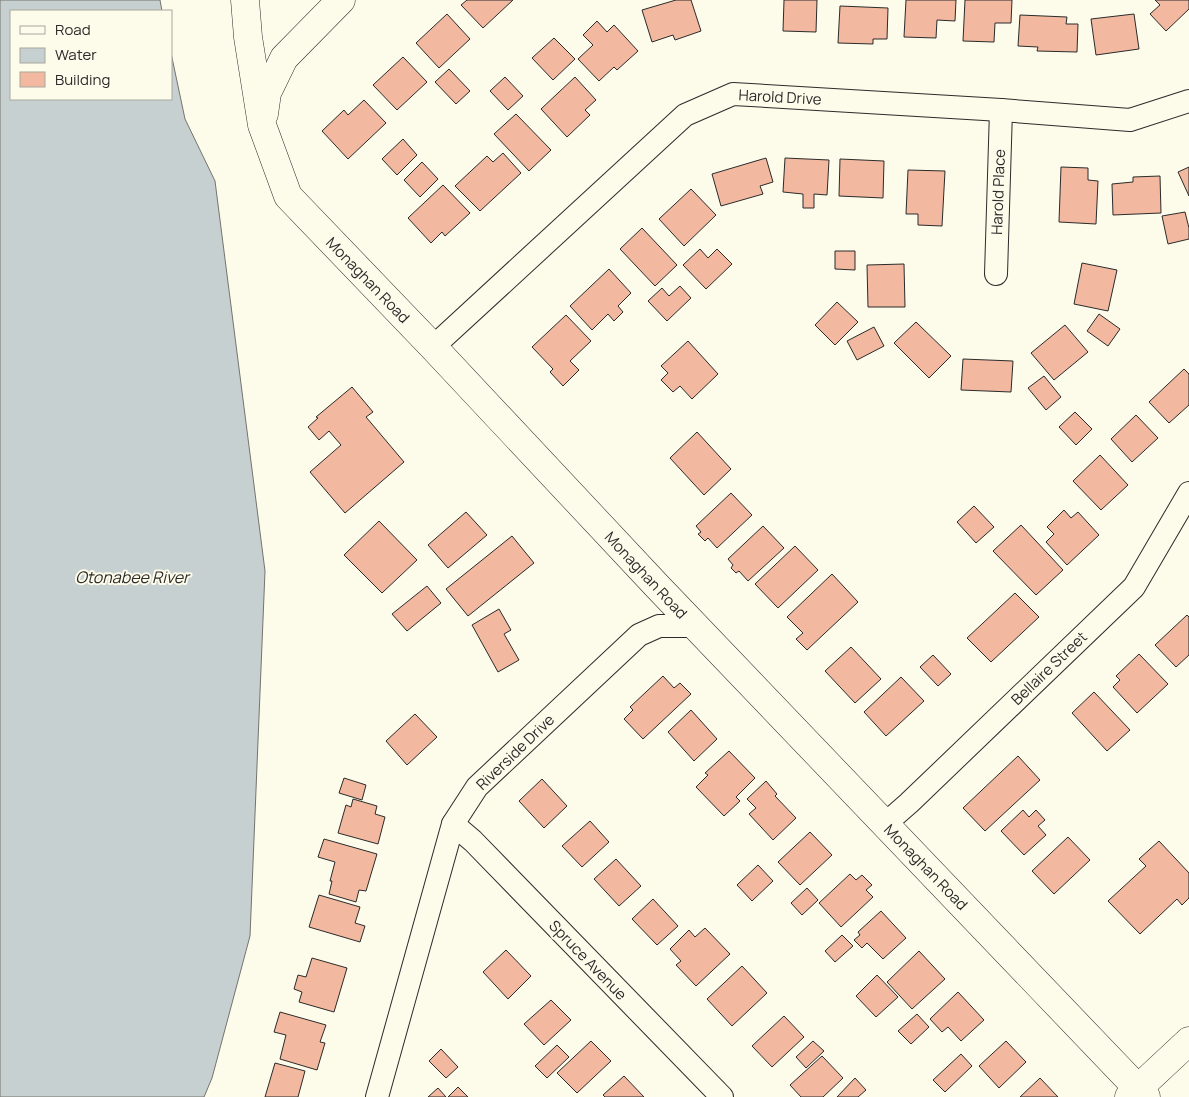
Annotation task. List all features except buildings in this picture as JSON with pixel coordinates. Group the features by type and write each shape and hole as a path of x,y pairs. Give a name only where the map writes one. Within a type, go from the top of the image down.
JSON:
{"street":[{"name":"Monaghan Road","path":"245,0 248,37 262,125 288,196 885,824 1138,1094"},
{"path":"262,125 267,93 284,58 341,0"},
{"name":"Harold Drive","path":"433,347 685,115 733,94 1001,110 1130,120 1189,101"},
{"name":"Harold Place","path":"996,274 1001,110"},
{"name":"Bellaire Street","path":"885,824 1134,587 1189,493"},
{"name":"Riverside Drive","path":"377,1097 453,824 477,787 639,634 659,626 695,626"},
{"name":"Spruce Avenue","path":"453,824 472,841 722,1097"},
{"path":"1138,1094 1189,1041"}],"water":[{"name":"Otonabee River","path":"0,0 160,0 162,10 10,10 10,100 172,100 172,58 185,119 215,181 265,571 250,936 212,1078 204,1097 0,1097"}]}
